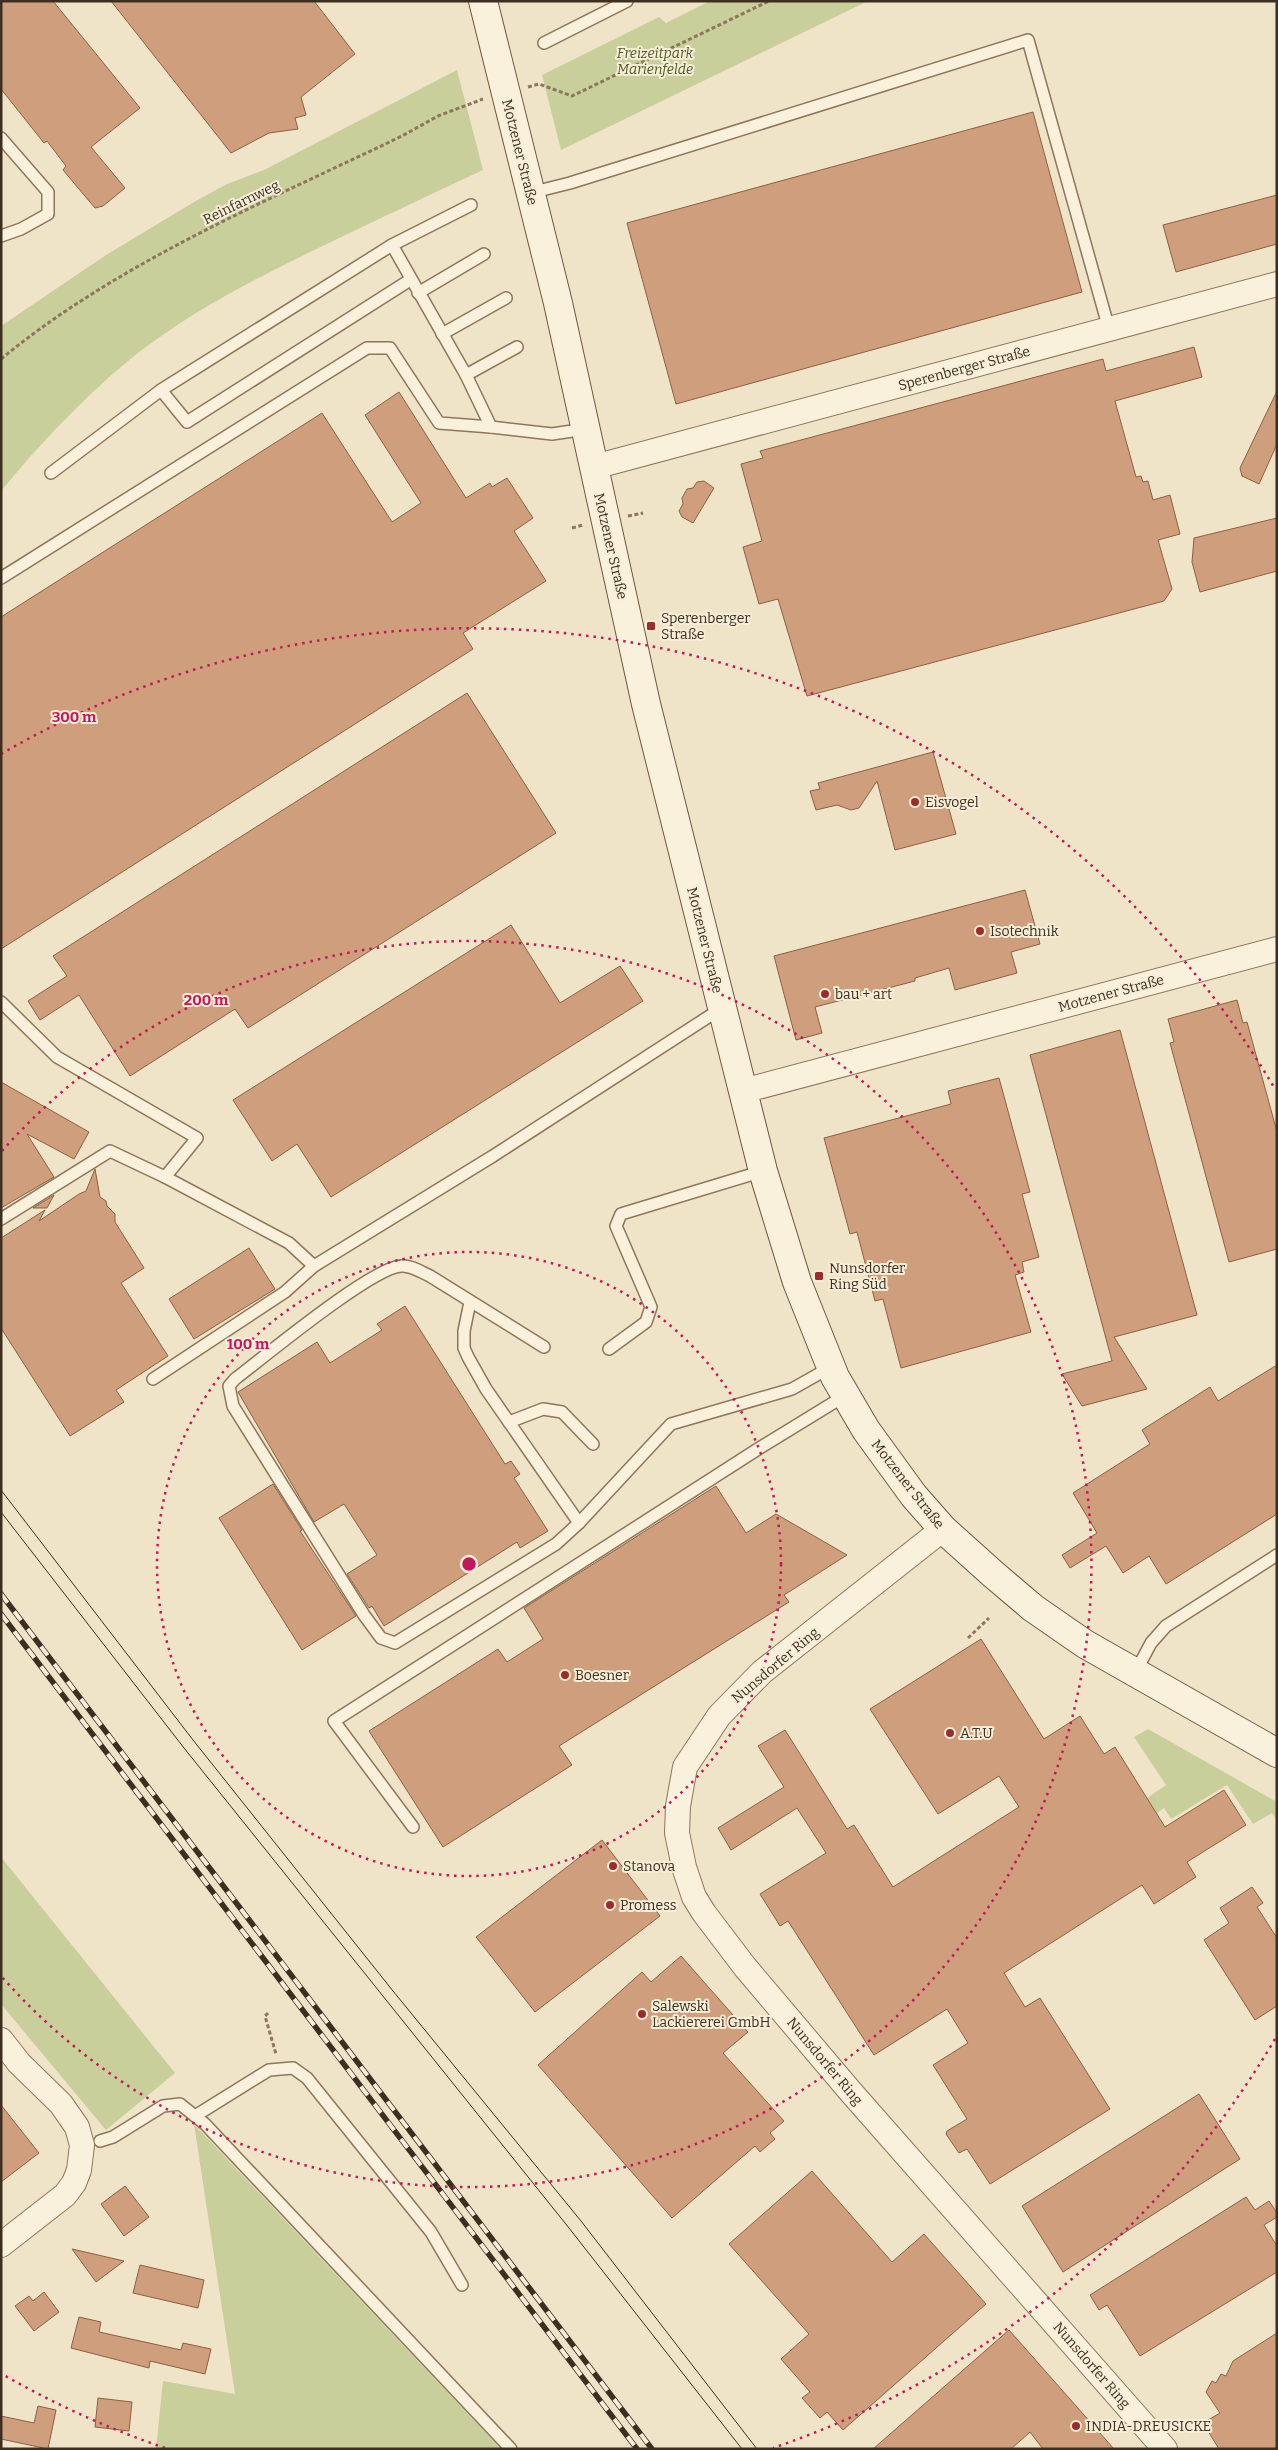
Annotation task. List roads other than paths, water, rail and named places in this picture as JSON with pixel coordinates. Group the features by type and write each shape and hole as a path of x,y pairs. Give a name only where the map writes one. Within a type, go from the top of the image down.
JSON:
{"street":[{"name":"Motzener Straße","path":"482,1 506,93 586,429 635,659 763,1171 797,1282 832,1367 846,1395 892,1468 943,1529 1034,1608 1085,1644 1277,1753"},
{"name":"Sperenberger Straße","path":"594,468 1277,284"},
{"name":"Motzener Straße","path":"743,1091 1277,949"},
{"name":"Nunsdorfer Ring","path":"943,1529 762,1672 719,1716 685,1767 678,1806 677,1833 684,1867 699,1905 745,1967 850,2091 1165,2449"},
{"path":"1,2040 19,2063 61,2104 77,2127 82,2145 79,2170 74,2183 65,2195 1,2244"}],"lane":[{"path":"544,43 627,1"},
{"path":"530,193 570,183 1028,40 1109,329"},
{"path":"1,138 48,192 48,214 21,229 1,236"},
{"path":"51,473 160,390 392,245 471,205"},
{"path":"392,245 410,280 466,376 491,427"},
{"path":"418,293 484,254"},
{"path":"160,390 187,422 410,280"},
{"path":"442,334 506,298"},
{"path":"466,376 517,347"},
{"path":"1,578 366,348 390,348 439,423 552,434 586,429"},
{"path":"1,1002 57,1057 197,1138 165,1177"},
{"path":"153,1379 285,1292 314,1266 501,1151 722,1008"},
{"path":"1,1219 110,1151 165,1177 289,1243 314,1266"},
{"path":"609,1349 646,1322 651,1307 616,1226 621,1214 763,1171"},
{"path":"544,1348 430,1276 410,1267 401,1266 388,1269 351,1291 235,1379 229,1386 233,1406 372,1627 381,1638 395,1643 556,1544 580,1523 671,1424 792,1389 832,1367"},
{"path":"470,1302 464,1331 464,1348 486,1389 580,1523"},
{"path":"413,1827 334,1721 758,1448 846,1395"},
{"path":"509,1422 543,1409 562,1412 593,1444"},
{"path":"1135,1673 1151,1643 1166,1626 1277,1555"},
{"path":"195,2116 269,2070 293,2068 307,2078 431,2232 462,2285"},
{"path":"100,2141 113,2137 163,2106 180,2104 206,2124 511,2449"}],"tram line":[{"path":"1,1490 193,1740 393,1991 581,2221 757,2449"},
{"path":"1,1512 184,1748 569,2228 742,2449"}],"railway":[{"path":"1,1594 652,2449"},
{"path":"1,1614 637,2449"}],"place":[{"name":"Sperenberger Straße","path":"651,626"},
{"name":"Eisvogel","path":"915,802"},
{"name":"Isotechnik","path":"980,931"},
{"name":"bau + art","path":"825,994"},
{"name":"Nunsdorfer Ring Süd","path":"819,1276"},
{"name":"Boesner","path":"565,1675"},
{"name":"A.T.U","path":"950,1733"},
{"name":"Stanova","path":"613,1866"},
{"name":"Promess","path":"610,1905"},
{"name":"Salewski Lackiererei GmbH","path":"642,2014"},
{"name":"INDIA-DREUSICKE","path":"1076,2426"}],"park label":[{"name":"Freizeitpark Marienfelde","path":"655,62"}]}
